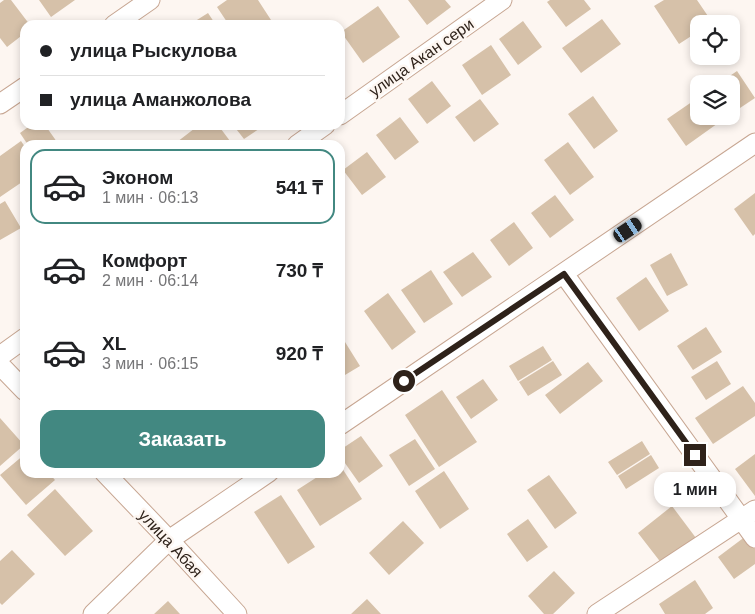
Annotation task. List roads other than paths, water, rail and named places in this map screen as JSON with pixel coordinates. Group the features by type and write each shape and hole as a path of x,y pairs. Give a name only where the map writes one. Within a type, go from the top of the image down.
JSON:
{"street":[{"path":"121,20 150,0"},
{"name":"улица Акан сери","path":"345,111 502,0"},
{"path":"0,104 20,90"},
{"path":"304,140 318,130"},
{"path":"345,421 755,143"},
{"path":"564,274 748,515 755,538"},
{"path":"0,356 20,342"},
{"path":"0,365 20,386"},
{"name":"улица Абая","path":"110,478 236,614"},
{"path":"93,614 169,540 260,478"},
{"path":"596,614 748,515"}]}
